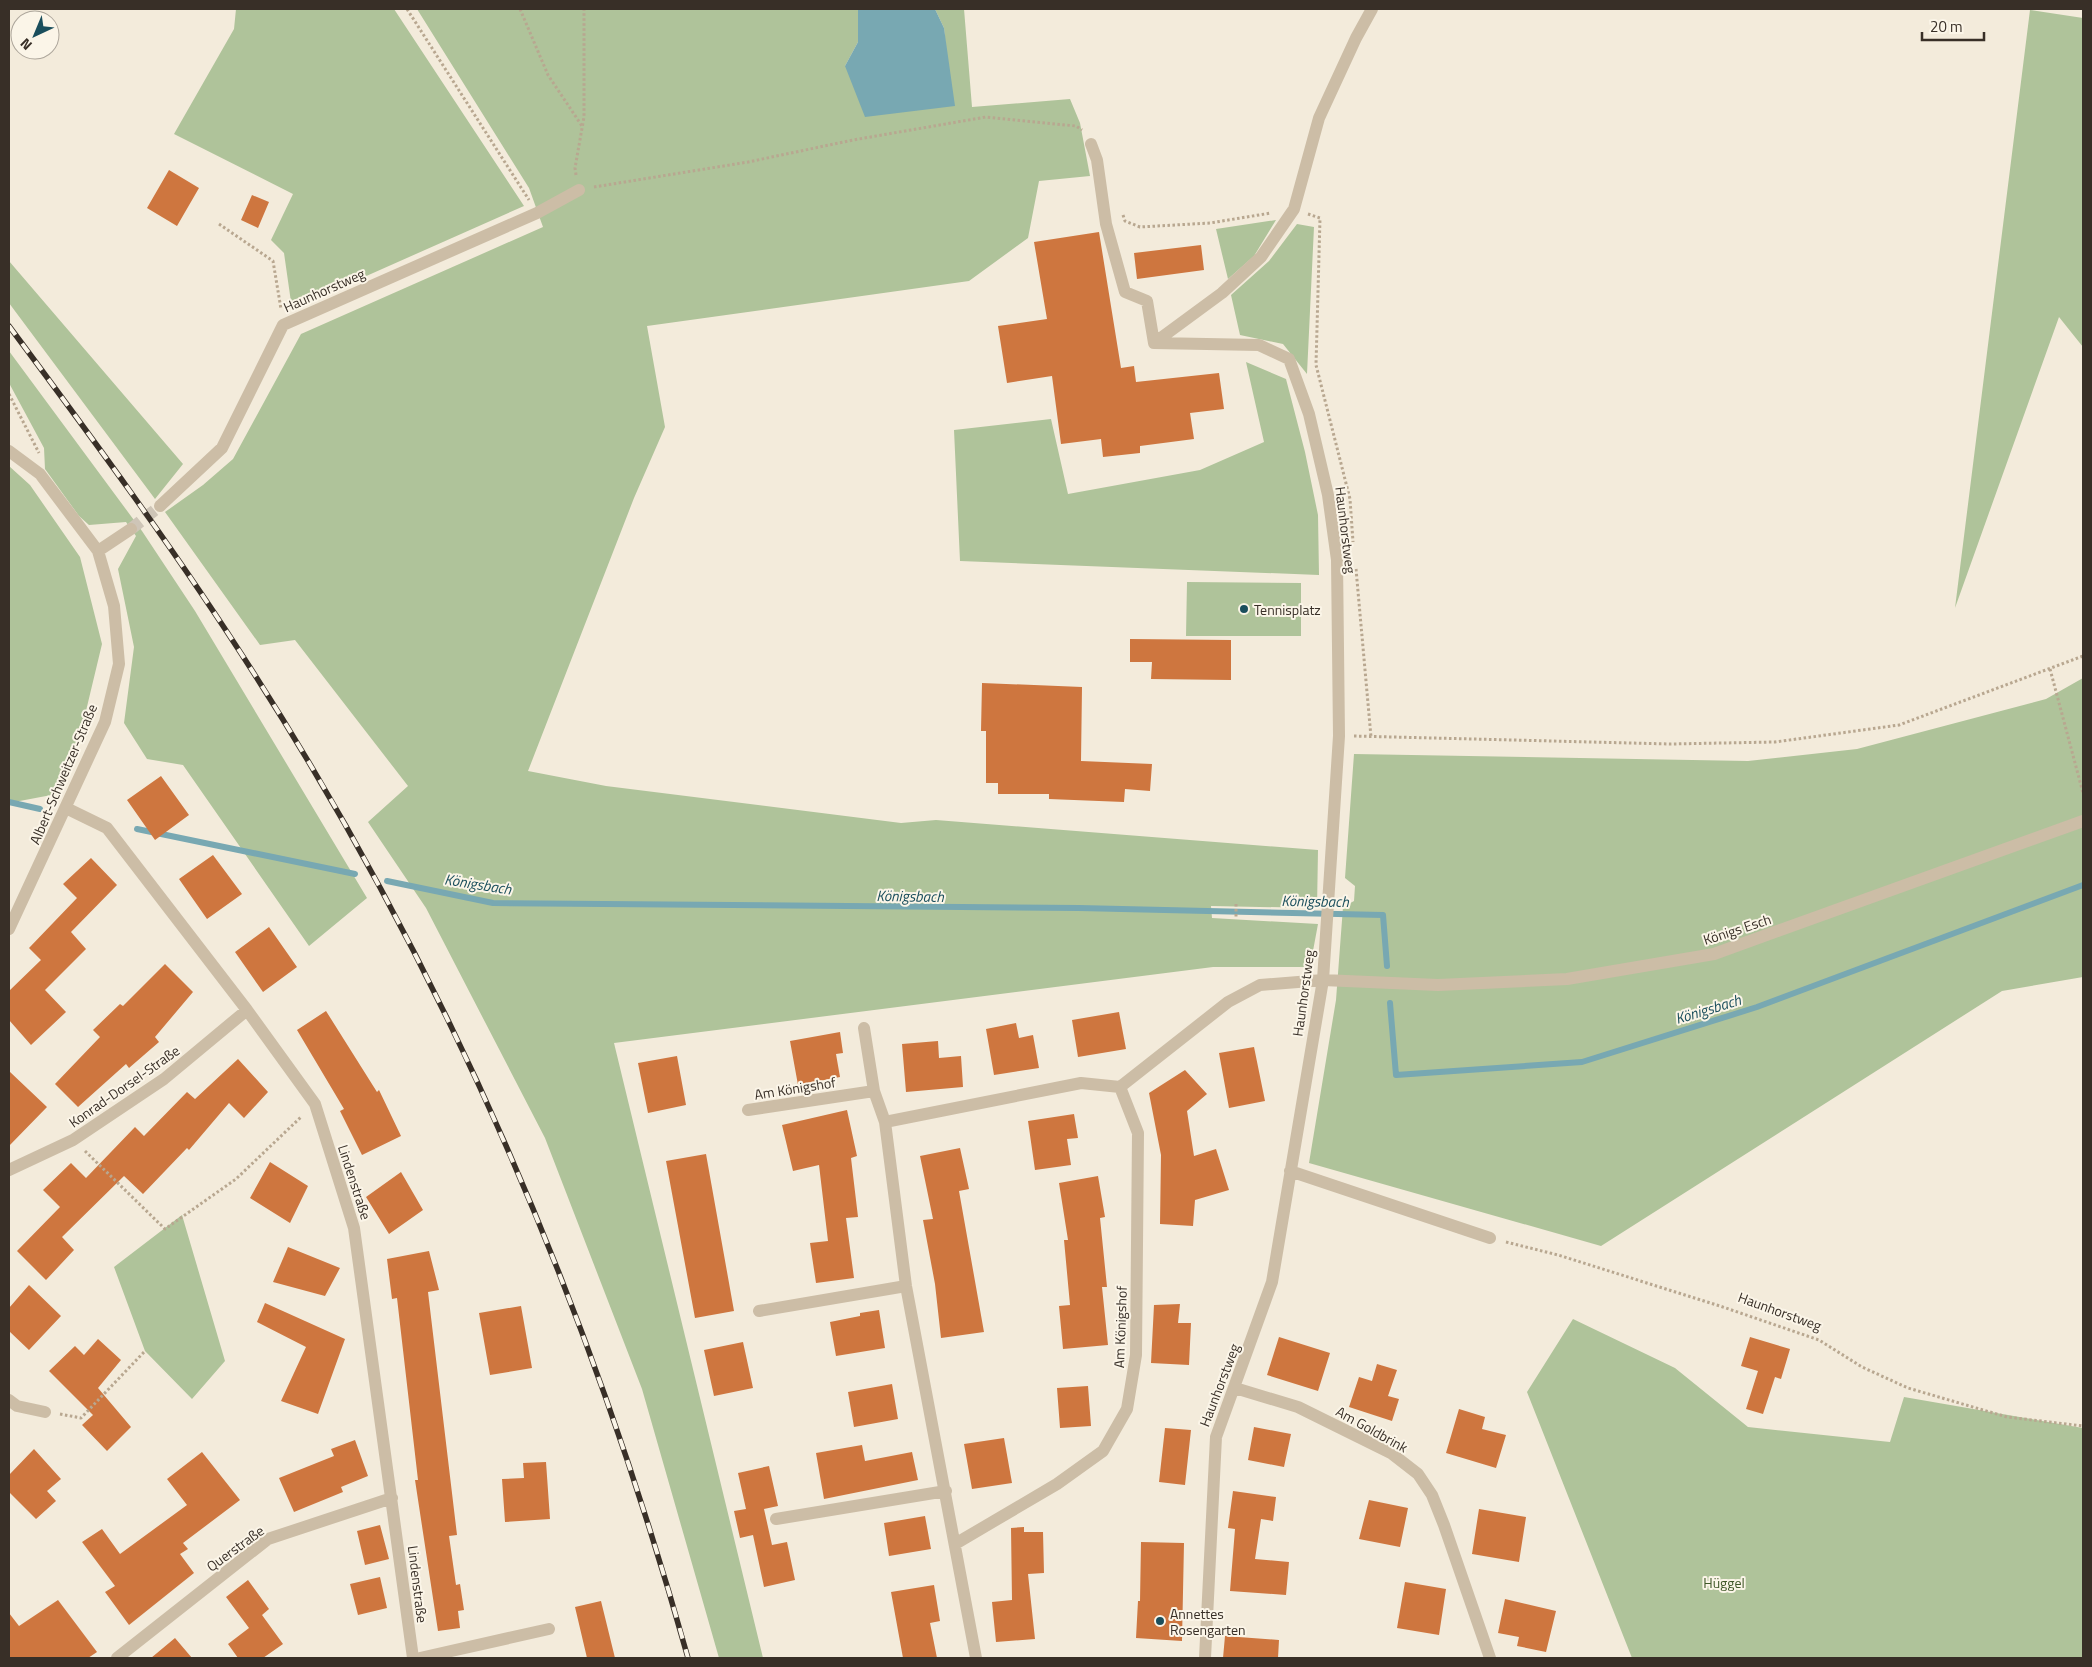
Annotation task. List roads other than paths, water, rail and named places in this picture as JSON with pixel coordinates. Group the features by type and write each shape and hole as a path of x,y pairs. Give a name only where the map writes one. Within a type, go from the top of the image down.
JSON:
{"street":[{"path":"1091,144 1097,160 1106,224 1125,292 1147,301 1154,343 1222,292 1261,257 1294,209 1319,118 1356,38 1372,9"},
{"name":"Haunhorstweg","path":"160,506 222,448 283,325 537,214 579,190"},
{"name":"Haunhorstweg","path":"1154,343 1259,345 1289,359 1309,414 1328,495 1337,560 1339,736 1323,980 1272,1282 1216,1437 1205,1658"},
{"name":"Albert-Schweitzer-Straße","path":"9,451 40,474 98,551 114,606 119,664 105,722 9,930"},
{"path":"98,551 132,529"},
{"name":"Lindenstraße","path":"66,808 106,828 247,1010 315,1104 354,1228 413,1658"},
{"name":"Königs Esch","path":"1323,980 1438,985 1567,978 1714,954 2083,821"},
{"path":"885,1122 1081,1083 1120,1087 1228,1002 1260,985 1323,980"},
{"name":"Konrad-Dorsel-Straße","path":"9,1170 73,1140 164,1079 247,1010"},
{"path":"864,1028 874,1091 885,1122 906,1286 976,1658"},
{"name":"Am Königshof","path":"955,1544 1057,1484 1103,1451 1127,1409 1136,1355 1138,1133 1120,1087"},
{"name":"Am Königshof","path":"748,1110 874,1091"},
{"path":"1290,1172 1490,1238"},
{"path":"759,1311 906,1286"},
{"name":"Am Goldbrink","path":"1235,1388 1298,1407 1391,1453 1418,1474 1432,1494 1490,1658"},
{"path":"9,1400 17,1406 45,1412"},
{"path":"776,1519 946,1492"},
{"name":"Querstraße","path":"116,1658 268,1539 392,1498"},
{"path":"420,1658 549,1629"}],"water":[{"path":"858,9 935,9 944,28 955,106 865,117 845,66 858,42"}],"waterway":[{"name":"Königsbach","path":"9,802 40,809"},
{"name":"Königsbach","path":"137,829 355,874"},
{"name":"Königsbach","path":"387,881 493,903 1079,908 1383,915 1387,966"},
{"name":"Königsbach","path":"1390,1003 1396,1075 1582,1062 1757,1007 2083,885"}],"tunnel":[{"path":"131,529 160,506"}],"railway":[{"path":"9,326 134,497 195,584 253,672 324,787 390,906 451,1026 507,1149 559,1274 607,1400 649,1528 688,1658"}],"place":[{"name":"Tennisplatz","path":"1244,609"},
{"name":"Annettes Rosengarten","path":"1160,1621"}],"park label":[{"name":"Hüggel","path":"1724,1582"}]}
